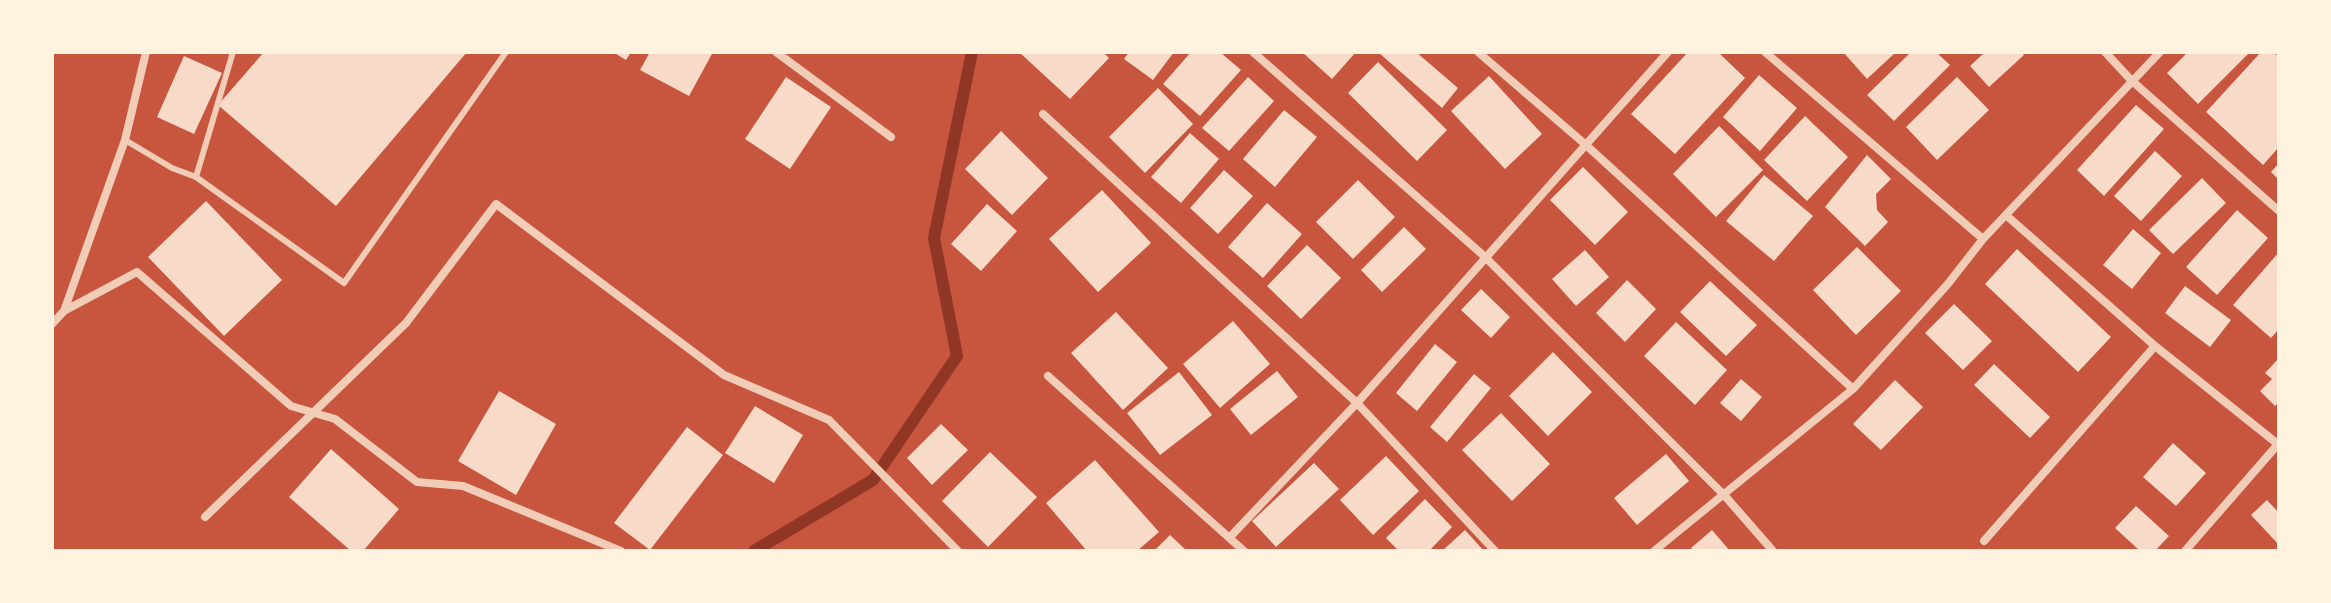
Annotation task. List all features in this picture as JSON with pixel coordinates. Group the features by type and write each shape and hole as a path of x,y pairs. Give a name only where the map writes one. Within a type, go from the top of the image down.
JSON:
{"street":[{"path":"64,311 125,140 146,52"},
{"path":"776,52 891,137"},
{"path":"1253,52 1484,256 1725,496 1773,551"},
{"path":"1478,52 1586,145 1853,389"},
{"path":"1230,537 1357,403 1484,256 1668,52"},
{"path":"1765,52 1983,239"},
{"path":"2105,52 2131,80 2279,211"},
{"path":"1654,551 1853,389 1947,285 1983,239 2160,52"},
{"path":"1043,114 1357,403 1495,551"},
{"path":"205,517 406,323 496,204 724,375 829,420 958,551"},
{"path":"2007,216 2155,346 2279,444 2185,551"},
{"path":"52,324 64,311 137,272 291,406 335,419 417,482 463,486 621,551"},
{"path":"1984,541 2155,346"},
{"path":"1048,376 1244,551"}],"lane":[{"path":"196,177 233,52"},
{"path":"125,140 172,168 196,177 344,283 506,52"}],"building":[{"path":"264,52 467,52 336,206 218,105"},
{"path":"613,52 631,52 626,60"},
{"path":"650,52 713,52 689,96 640,70"},
{"path":"1019,52 1103,52 1109,58 1070,99"},
{"path":"1129,52 1174,52 1153,80 1124,59"},
{"path":"1191,52 1220,52 1241,70 1200,116 1163,84"},
{"path":"1302,52 1356,52 1332,79"},
{"path":"1378,52 1416,52 1458,88 1442,108"},
{"path":"1688,52 1718,52 1745,78 1675,154 1631,114"},
{"path":"1843,52 1896,52 1867,79"},
{"path":"1911,52 1936,52 1950,65 1894,121 1867,95"},
{"path":"1985,52 2021,52 2024,55 1989,87 1970,66"},
{"path":"2188,52 2250,52 2198,104 2167,73"},
{"path":"2261,52 2279,55 2279,147 2263,165 2206,112"},
{"path":"184,56 222,73 194,134 157,117"},
{"path":"1378,62 1447,130 1417,161 1348,93"},
{"path":"1759,75 1797,108 1760,151 1723,117"},
{"path":"1489,76 1542,134 1505,169 1451,111"},
{"path":"786,77 831,107 790,169 745,139"},
{"path":"1248,77 1274,101 1229,151 1202,128"},
{"path":"1957,77 1989,110 1937,160 1906,127"},
{"path":"1158,88 1193,124 1145,173 1109,137"},
{"path":"2136,105 2164,129 2104,196 2077,170"},
{"path":"1284,110 1317,137 1275,187 1243,159"},
{"path":"1805,116 1848,157 1807,201 1764,160"},
{"path":"1719,126 1763,170 1716,217 1673,174"},
{"path":"1001,131 1048,178 1012,215 965,169"},
{"path":"1190,133 1219,159 1181,203 1151,177"},
{"path":"2155,151 2182,176 2141,221 2114,196"},
{"path":"1867,155 1891,179 1876,194 1877,210 1888,222 1865,246 1825,207"},
{"path":"2279,163 2279,180 2271,172"},
{"path":"1583,167 1628,212 1595,245 1550,200"},
{"path":"1224,170 1253,196 1218,234 1190,208"},
{"path":"1764,175 1813,216 1774,261 1726,221"},
{"path":"2202,178 2226,203 2173,254 2149,230"},
{"path":"1358,180 1395,217 1353,259 1316,222"},
{"path":"1102,190 1151,243 1098,292 1049,239"},
{"path":"206,201 282,280 224,336 148,257"},
{"path":"1267,203 1302,234 1263,278 1228,247"},
{"path":"987,204 1017,231 981,271 951,244"},
{"path":"2237,210 2268,238 2217,295 2186,267"},
{"path":"1404,227 1426,249 1382,292 1361,270"},
{"path":"2133,229 2161,253 2132,289 2103,265"},
{"path":"1307,245 1341,278 1301,319 1267,286"},
{"path":"1857,247 1901,291 1856,335 1813,290"},
{"path":"2017,249 2111,337 2078,372 1985,284"},
{"path":"1585,250 1609,277 1576,306 1552,279"},
{"path":"2279,252 2279,329 2271,338 2233,305"},
{"path":"1627,280 1656,309 1625,342 1596,313"},
{"path":"1710,281 1757,325 1726,356 1680,312"},
{"path":"2185,286 2231,320 2210,347 2165,313"},
{"path":"1481,289 1510,317 1491,338 1461,310"},
{"path":"1954,304 1992,341 1963,370 1925,333"},
{"path":"1116,312 1168,368 1123,410 1071,353"},
{"path":"1233,321 1270,364 1220,408 1183,364"},
{"path":"1676,322 1727,370 1695,405 1644,356"},
{"path":"1435,344 1457,362 1417,411 1396,393"},
{"path":"1553,352 1592,392 1548,436 1509,396"},
{"path":"2279,358 2279,402 2275,406 2260,391 2272,379 2265,373"},
{"path":"1994,364 2050,417 2030,438 1974,385"},
{"path":"1277,371 1298,397 1251,435 1230,409"},
{"path":"1179,372 1212,415 1160,455 1127,413"},
{"path":"1474,374 1491,388 1447,442 1430,427"},
{"path":"1741,379 1762,397 1741,421 1720,403"},
{"path":"1895,380 1923,407 1881,450 1853,424"},
{"path":"499,391 556,424 516,495 458,461"},
{"path":"755,406 803,435 774,483 725,453"},
{"path":"1501,413 1550,464 1512,501 1462,450"},
{"path":"941,424 968,450 932,485 907,458"},
{"path":"687,427 723,455 650,550 614,523"},
{"path":"2173,443 2206,473 2176,506 2143,477"},
{"path":"331,449 399,509 363,551 351,551 289,497"},
{"path":"990,452 1037,497 988,547 942,501"},
{"path":"1666,454 1689,481 1637,525 1614,498"},
{"path":"1386,456 1419,491 1373,535 1340,500"},
{"path":"1095,460 1159,532 1137,551 1087,551 1046,503"},
{"path":"1314,463 1339,489 1276,547 1252,521"},
{"path":"1425,499 1452,527 1429,551 1399,551 1386,538"},
{"path":"2267,500 2279,513 2279,545 2251,515"},
{"path":"2136,506 2169,536 2155,551 2140,551 2115,528"},
{"path":"1465,530 1484,551 1442,551"},
{"path":"1712,530 1730,551 1694,551 1691,548"},
{"path":"1170,535 1187,551 1154,551"}],"waterway":[{"path":"754,551 873,480 957,356 934,238 972,52"}]}
